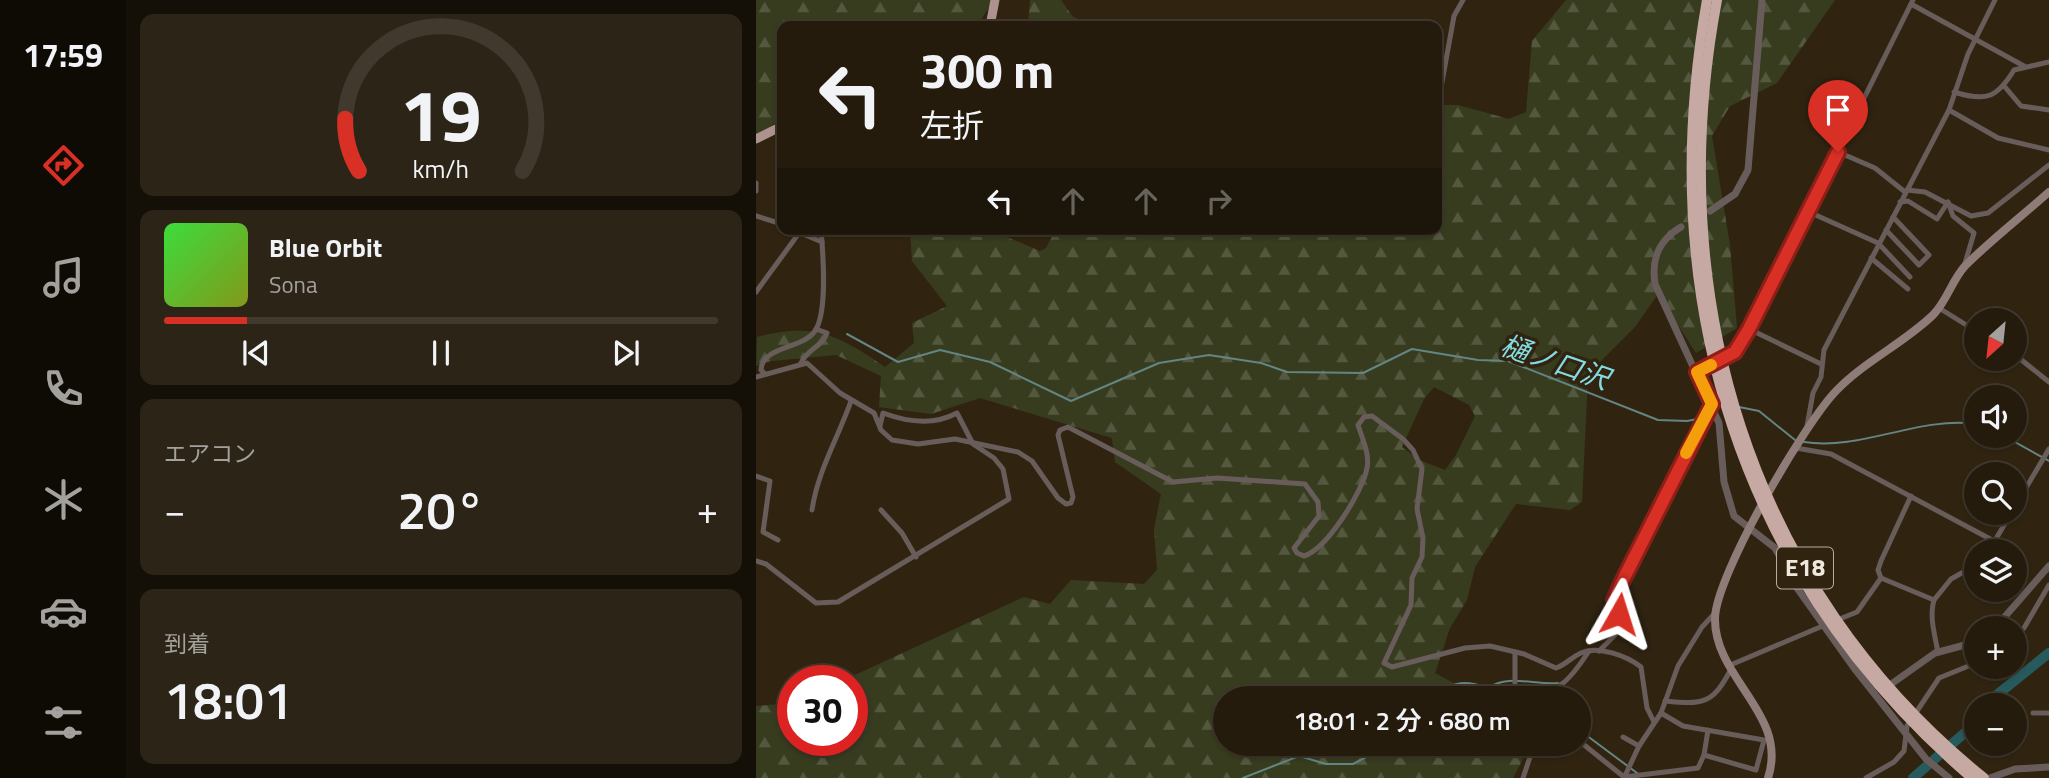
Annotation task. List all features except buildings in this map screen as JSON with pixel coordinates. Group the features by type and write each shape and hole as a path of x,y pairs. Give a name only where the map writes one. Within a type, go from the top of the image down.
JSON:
{"highway":[{"name":"E18","path":"1707,0 1695,84 1690,164 1691,224 1716,374 1741,451 1766,510 1795,567 1828,619 1886,694 1972,778"},
{"name":"E18","path":"1717,0 1703,94 1699,163 1706,309 1748,449 1802,563 1872,664 1913,711 1984,778"}],"main road":[{"path":"991,21 995,0"},
{"path":"756,139 777,128"},
{"path":"1768,778 1773,763 1766,722 1729,667 1716,639 1715,613 1721,592 1751,527 1807,429 1843,384 1913,332 1939,308 1964,268 2049,192"}],"street":[{"path":"1442,82 1454,16 1464,0"},
{"path":"1710,211 1735,194 1748,170 1762,0"},
{"path":"1807,429 1813,393 1821,377 1824,350 1949,110 1973,40 1995,0"},
{"path":"1697,372 1735,352 1749,329 1912,2 1973,40 2024,66"},
{"path":"1954,92 1970,97 1993,94 2005,87 2014,71 2024,66 2049,62"},
{"path":"2005,87 2021,106 2049,110"},
{"path":"1949,110 1998,138 2049,150"},
{"path":"1838,152 1875,168 1906,191 1925,192 1971,216 1988,213 2049,165"},
{"path":"756,183 756,191"},
{"path":"1900,202 1908,201 1937,219 1948,202"},
{"path":"1948,202 1953,216 1974,233 1964,268"},
{"path":"1809,212 1878,243 1910,277"},
{"path":"756,216 777,222"},
{"path":"1886,230 1919,265 1929,255 1893,217"},
{"path":"1681,227 1659,246 1653,273 1662,302 1719,423 1724,482 1731,507 1740,522 1751,527 1775,548 1822,626 1926,758 1949,778"},
{"path":"756,292 798,235"},
{"path":"809,235 822,242"},
{"path":"765,374 761,369 767,356 807,339 816,328 823,278 821,235"},
{"path":"1871,258 1908,289"},
{"path":"1939,308 1947,316 1964,325"},
{"path":"801,363 804,355 824,342 827,333 816,328"},
{"path":"1749,329 1821,364"},
{"path":"756,377 801,363 814,368 851,401 874,412 880,427 889,438 901,444 955,439 1024,454 1032,460 1058,498 1068,504 1073,497 1058,435 1060,430 1068,427 1173,482 1217,478 1301,482 1314,494 1319,510 1316,522 1295,545 1297,553 1304,556 1318,549 1345,514 1367,468 1359,422 1372,416 1404,439 1422,469 1418,509 1423,538 1422,557 1412,578 1411,605 1384,663 1392,667 1465,648 1490,646 1515,652 1556,668 1589,651 1598,651 1627,658 1641,667 1647,708 1654,722"},
{"path":"2027,364 2049,382"},
{"path":"812,510 824,462 841,430 851,401"},
{"path":"1598,651 1619,631 1618,610 1614,600 1712,404"},
{"path":"756,561 766,564 807,598 823,605 838,602 1009,499 1003,469 994,458 973,444 957,413 936,421 904,421 883,413 880,427"},
{"path":"1798,443 1830,454 1990,539"},
{"path":"2027,487 2049,449"},
{"path":"756,476 770,481 763,532 778,540"},
{"path":"1910,496 1878,570 1881,578 1934,600"},
{"path":"880,510 902,533 916,557"},
{"path":"2005,616 2049,566"},
{"path":"1938,653 1936,632 1930,617 1934,600 1951,579 1964,572"},
{"path":"1665,701 1698,703 1711,698 1718,694 1729,667 1857,612 1881,578"},
{"path":"2027,623 2049,586"},
{"path":"1624,778 1639,746 1661,713 1678,666 1702,627 1715,613"},
{"path":"1879,698 1938,653 1964,645"},
{"path":"1556,686 1573,677 1589,651"},
{"path":"1515,652 1515,686"},
{"path":"1866,778 1894,762 1904,751 1907,726 1939,678 1964,668"},
{"path":"2033,713 2049,712"},
{"path":"1661,713 1683,726 1764,740 1756,770 1704,755"},
{"path":"1591,751 1624,778 1698,768 1704,755 1708,730"},
{"path":"1623,737 1639,746"},
{"path":"1524,778 1530,756"},
{"path":"1990,778 2015,769 2049,767"}],"green space":[{"path":"756,0 994,0 980,21 777,21 777,121 756,138"},
{"path":"1030,0 1061,0 1073,17 1084,21 1028,21"},
{"path":"1566,0 1835,0 1777,83 1730,106 1712,136 1730,245 1737,328 1696,353 1658,294 1635,327 1588,374 1582,502 1570,510 1516,504 1475,567 1467,600 1450,628 1435,673 1459,686 1213,686 1213,756 1522,756 1523,759 1513,778 756,778 756,706 777,704 777,756 868,756 868,669 1024,597 1050,604 1071,580 1144,584 1157,570 1154,529 1161,494 1115,462 1112,438 980,398 931,414 879,407 881,376 836,355 771,361 756,366 757,337 795,331 825,334 839,339 885,367 914,343 912,323 947,306 912,261 910,235 1005,235 1040,251 1046,248 1053,235 1442,235 1442,105 1458,105 1509,119 1526,112 1532,41","holes":["1434,387 1469,405 1475,416 1456,455 1445,470 1419,460 1402,447 1424,399"]}],"waterway":[{"name":"樋ノ口沢","path":"847,334 898,362 940,350 990,362 1071,401 1159,363 1209,355 1261,363 1287,372 1363,373 1412,349 1478,360 1508,361 1658,420 1687,421 1703,418"},
{"name":"樋ノ口沢","path":"1739,407 1759,411 1795,440"},
{"name":"樋ノ口沢","path":"1804,442 1847,442 1933,425 1964,423"},
{"name":"樋ノ口沢","path":"2026,448 2049,461"},
{"path":"1999,693 2049,653"},
{"path":"1492,686 1513,681 1558,683"},
{"path":"1450,686 1463,683 1481,686"},
{"path":"1913,778 1964,733"},
{"path":"1591,739 1637,773"},
{"path":"1243,778 1299,756"},
{"path":"1299,756 1326,764 1353,764 1368,756"}],"slow traffic":[{"path":"1686,453 1712,404 1697,372 1711,365"}],"route":[{"path":"1619,614 1614,600 1620,586 1712,404 1697,372 1735,352 1838,152"}]}
